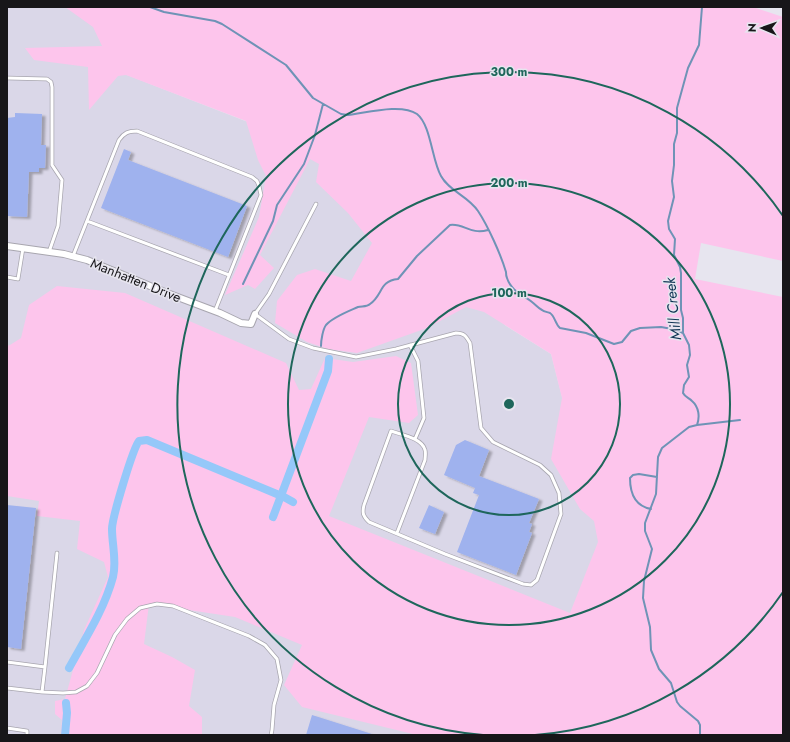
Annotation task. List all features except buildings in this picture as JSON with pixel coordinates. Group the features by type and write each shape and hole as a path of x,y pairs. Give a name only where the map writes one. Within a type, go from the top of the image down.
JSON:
{"street":[{"name":"Manhatten Drive","path":"7,246 72,256 98,264 241,323 251,324 255,314"}],"lane":[{"path":"7,78 47,79 51,82 52,165 62,180 58,226 49,252"},
{"path":"72,256 119,140 124,134 130,131 137,131 252,177 260,186 260,194 215,311"},
{"path":"316,204 269,294 255,314 289,339 313,348 356,357 396,349 450,336 456,333 462,333 467,336 470,343 481,428 493,442 540,465 551,475 559,493 561,514 537,580 531,585 523,584 445,554 369,522 364,518 362,512 392,431 415,439 422,444 425,449 425,460 397,533"},
{"path":"87,221 229,275"},
{"path":"7,277 18,279 23,248"},
{"path":"410,345 418,361 424,418 415,439"},
{"path":"42,692 57,553"},
{"path":"7,689 64,693 76,692 87,686 97,673 115,635 127,619 140,608 157,604 173,606 249,636 265,645 277,659 281,680 274,705 271,735"},
{"path":"7,662 45,667"},
{"path":"7,728 27,730 27,735"}],"shaded area":[{"path":"7,7 110,7 127,75 302,143 506,326 551,354 572,436 604,514 561,735 7,735"},
{"path":"65,7 753,7 783,17 783,261 701,243 695,279 783,297 783,735 417,735 302,707 284,685 302,645 235,617 149,604 144,644 195,670 189,706 202,717 202,735 61,735 62,720 55,714 55,701 65,699 84,630 108,577 104,562 77,549 80,521 37,516 39,501 7,496 7,346 21,338 29,305 57,286 125,293 286,363 299,390 311,389 325,358 353,362 396,356 411,363 418,415 409,423 369,417 329,516 570,613 598,542 594,521 580,509 551,459 562,398 551,354 484,312 466,307 427,328 357,353 328,349 307,342 275,323 277,301 297,275 315,269 351,281 372,243 348,213 316,182 319,164 310,159 260,255 274,268 255,289 248,285 225,295 259,217 266,176 258,160 246,121 126,75 118,76 89,110 88,67 34,60 25,48 102,46 93,27"}],"waterway":[{"path":"150,7 164,12 215,21 222,24 286,65 313,98 341,114 348,115 393,109 402,109 417,114 422,119 425,126 435,162 441,176 449,186 469,201 478,211 494,241 511,286 539,308 552,314 560,328 586,333 614,344 622,342 631,331 640,328 661,327 683,333"},
{"name":"Mill Creek","path":"697,425 699,415 696,406 683,393 684,385 689,377 687,365 690,355 689,345 683,333 683,318 681,310 681,273 680,267 674,255 675,239 669,229 668,221 674,197 672,181 674,144 677,133 677,108 688,68 699,45 702,7"},
{"path":"243,284 273,221 277,205 304,164 315,135 323,104"},
{"path":"321,346 324,329 329,322 350,310 369,305 377,297 387,282 398,279 417,256 450,225 476,231 488,230"},
{"path":"273,517 328,371 329,359"},
{"name":"Mill Creek","path":"700,735 700,725 698,721 677,702 671,683 659,669 651,650 650,627 643,598 644,581 652,549 645,531 645,523 656,494 658,457 662,448 689,427 740,420"},
{"path":"69,668 105,601 113,577 115,565 112,535 113,522 128,469 139,441 147,440 293,502"},
{"path":"651,509 641,505 634,498 630,478 633,475 639,474 657,477"},
{"path":"65,735 67,713 66,703"}]}
